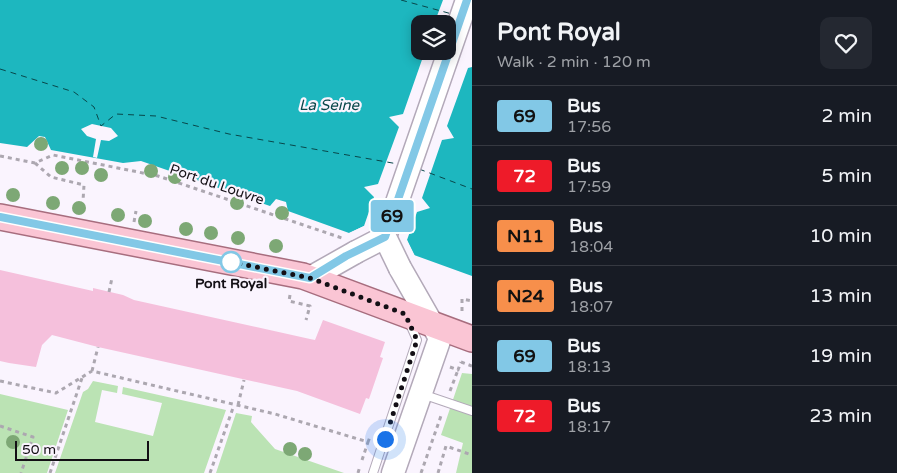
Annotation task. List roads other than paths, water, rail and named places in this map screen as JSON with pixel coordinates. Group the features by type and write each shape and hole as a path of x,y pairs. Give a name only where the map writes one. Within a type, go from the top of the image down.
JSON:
{"main road":[{"path":"393,473 440,338 400,268 385,237 467,0"},
{"path":"0,217 310,278 433,325 465,353"},
{"path":"310,278 352,246 385,237"}],"lane":[{"path":"373,473 417,340 405,314"},
{"path":"422,394 472,410"}],"water":[{"name":"La Seine","path":"0,0 472,0 472,276 414,255 407,240 364,226 349,233 288,211 286,202 276,199 270,206 141,161 123,163 51,150 45,137 39,136 27,147 0,143"}],"place":[{"name":"Pont Royal","path":"231,262"}]}
